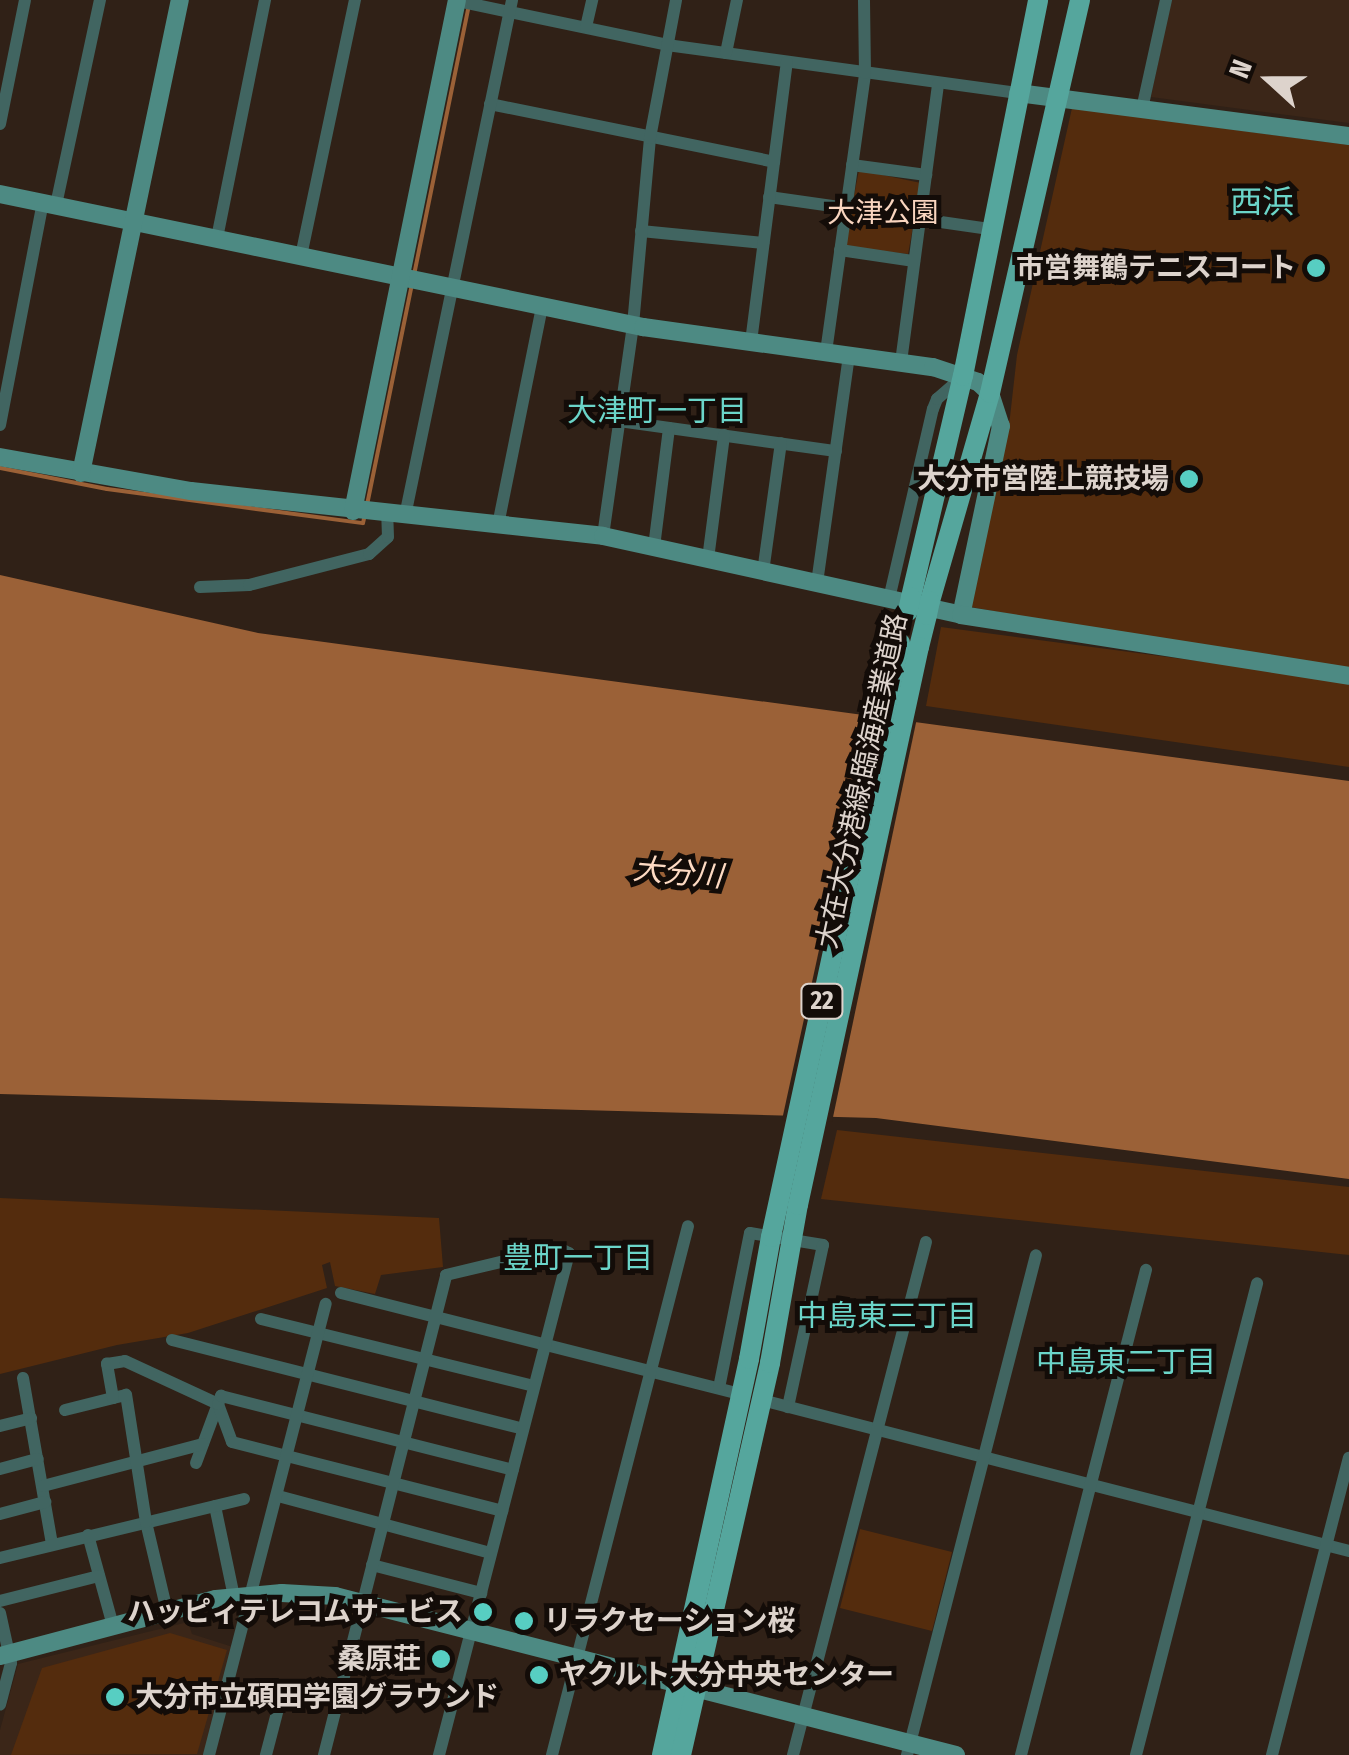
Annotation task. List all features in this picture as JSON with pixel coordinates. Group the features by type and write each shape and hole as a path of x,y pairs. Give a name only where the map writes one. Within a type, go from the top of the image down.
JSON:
{"main road":[{"name":"大在大分港線;臨海産業道路","path":"681,1755 689,1685 771,1237 919,606 1038,0"},
{"name":"大在大分港線;臨海産業道路","path":"919,606 990,393 1080,0"},
{"name":"大在大分港線;臨海産業道路","path":"662,1755 689,1685 762,1400 910,645"}],"street":[{"path":"0,124 25,0"},
{"path":"0,426 49,204 100,0"},
{"path":"80,473 180,0"},
{"path":"217,238 265,0"},
{"path":"301,256 354,0"},
{"path":"586,28 592,0"},
{"path":"603,536 633,325 650,138 676,0"},
{"path":"726,54 737,0"},
{"path":"826,352 864,73 864,0"},
{"path":"1142,109 1166,0"},
{"path":"200,587 249,585 369,554 388,537 375,513 409,278 461,2 510,6 586,28 726,54 1349,136"},
{"path":"375,513 452,287 510,6"},
{"path":"751,342 787,62"},
{"path":"901,362 938,83"},
{"path":"490,104 774,162"},
{"path":"852,166 926,175"},
{"path":"0,194 633,325 901,362 963,376 990,393 1002,426 961,615"},
{"path":"769,198 846,208"},
{"path":"920,218 990,229"},
{"path":"641,231 764,243"},
{"path":"840,250 914,261"},
{"path":"498,526 542,306"},
{"path":"818,584 849,355"},
{"path":"889,599 933,408 963,376"},
{"path":"619,421 836,451"},
{"path":"654,548 669,428"},
{"path":"708,560 724,435"},
{"path":"764,572 781,443"},
{"path":"0,457 80,473 375,513 603,536 961,615 1349,676"},
{"path":"552,1755 688,1226"},
{"path":"718,1388 750,1233 822,1244 788,1407"},
{"path":"793,1755 926,1242"},
{"path":"324,1755 446,1275 560,1248 569,1254 439,1755"},
{"path":"909,1749 1036,1255"},
{"path":"1021,1755 1146,1270"},
{"path":"1136,1755 1257,1283"},
{"path":"340,1293 741,1394"},
{"path":"210,1755 227,1689 243,1596 278,1496 326,1304"},
{"path":"261,1318 424,1362 534,1386"},
{"path":"172,1340 523,1429"},
{"path":"113,1398 107,1364 125,1361 218,1404 232,1442 502,1512"},
{"path":"23,1378 52,1544"},
{"path":"65,1410 126,1396 146,1522 167,1612"},
{"path":"196,1464 221,1396 512,1470"},
{"path":"762,1400 1349,1551"},
{"path":"0,1426 31,1418"},
{"path":"43,1486 203,1444"},
{"path":"1272,1755 1349,1458"},
{"path":"0,1469 38,1459"},
{"path":"278,1496 491,1553"},
{"path":"0,1558 244,1498"},
{"path":"0,1514 45,1502"},
{"path":"215,1506 243,1596"},
{"path":"88,1535 113,1626"},
{"path":"372,1565 480,1593"},
{"path":"0,1601 99,1576"},
{"path":"5,1655 243,1596 306,1594 362,1601 472,1628 803,1716 909,1749 956,1755"},
{"path":"0,1613 5,1655 0,1705"},
{"path":"227,1689 280,1705 266,1755"}],"shaded area":[{"path":"1171,0 1349,0 1349,123 1151,97"},
{"name":"大分市立碩田学園グラウンド","path":"188,1622 192,1634 236,1648 204,1755 0,1755 0,1730 18,1664"}],"green space":[{"path":"1072,108 1349,145 1349,668 1163,642 971,607 1010,417 1017,355"},
{"name":"大津公園","path":"859,170 921,183 908,254 848,247 845,242"},
{"path":"941,627 1349,681 1349,767 926,706"},
{"path":"837,1130 1349,1187 1349,1255 821,1199"},
{"path":"0,1198 439,1218 443,1267 381,1275 375,1294 335,1286 330,1262 322,1265 327,1288 188,1333 117,1345 0,1374"},
{"path":"860,1529 952,1552 932,1631 840,1608"},
{"name":"大分市立碩田学園グラウンド","path":"170,1633 227,1650 197,1754 11,1755 42,1668"}],"water":[{"name":"大分川","path":"0,575 258,633 1349,781 1349,1179 876,1118 0,1094"}],"pier":[{"path":"871,711 917,718 832,1122 782,1120"}],"waterway":[{"path":"414,275 469,5"},
{"path":"367,505 412,284"},
{"path":"0,468 107,489 363,523 365,514"}],"place":[{"name":"市営舞鶴テニスコート","path":"1316,268"},
{"name":"大分市営陸上競技場","path":"1189,479"},
{"name":"ハッピィテレコムサービス","path":"483,1612"},
{"name":"リラクセーション桜","path":"524,1621"},
{"name":"桑原荘","path":"441,1659"},
{"name":"ヤクルト大分中央センター","path":"539,1675"},
{"name":"大分市立碩田学園グラウンド","path":"115,1697"}],"district":[{"name":"西浜","path":"1262,202"},
{"name":"大津町一丁目","path":"657,411"},
{"name":"豊町一丁目","path":"578,1258"},
{"name":"中島東三丁目","path":"887,1316"},
{"name":"中島東二丁目","path":"1126,1362"}]}
